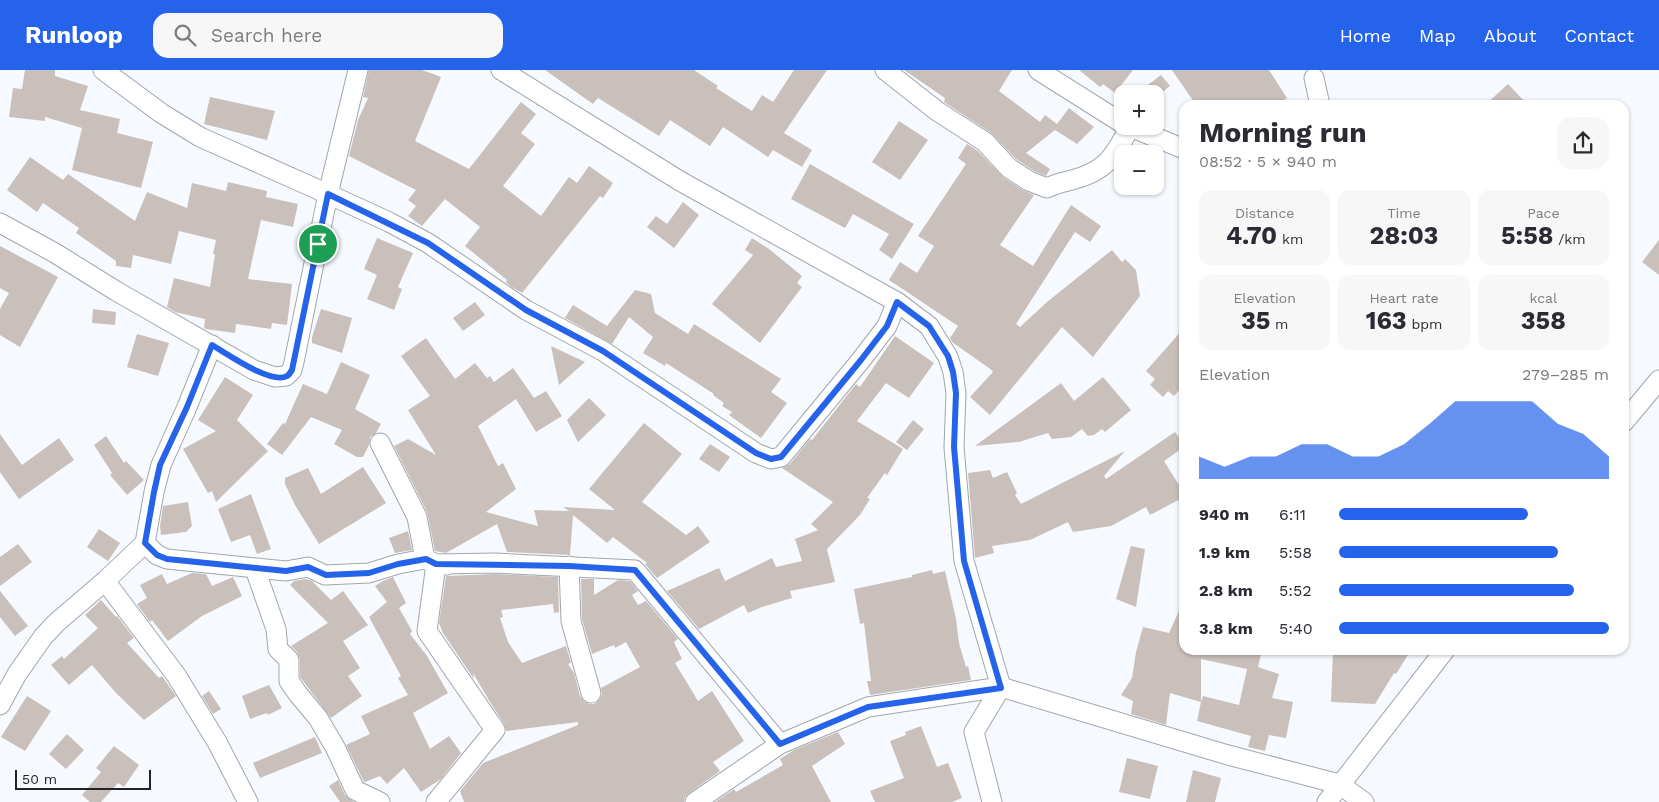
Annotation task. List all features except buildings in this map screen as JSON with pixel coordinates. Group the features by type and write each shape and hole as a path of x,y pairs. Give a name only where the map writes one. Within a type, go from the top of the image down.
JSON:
{"street":[{"path":"102,70 161,113 200,137 328,194 428,243 526,310 603,351 732,438 756,453 771,459 781,457 861,360 887,326 897,302"},
{"path":"0,223 55,252 116,291 254,370 281,378 290,373 294,362 328,194 358,70"},
{"path":"501,70 680,181 897,302 929,326 948,356 953,372 956,393 954,447 964,561 1001,688 974,732 992,802"},
{"path":"885,70 953,122 985,142 1009,168 1029,181 1046,188 1058,183 1074,180 1098,170 1117,151 1123,135"},
{"path":"1038,70 1114,117"},
{"path":"1314,78 1319,100"},
{"path":"1151,135 1179,147"},
{"path":"0,705 17,674 43,637 145,543 160,465 187,407 212,345"},
{"path":"1629,414 1659,380"},
{"path":"380,443 418,516 431,562 427,631 494,730 436,802"},
{"path":"145,543 157,555 167,559 286,571 308,567 326,575 369,573 398,564 431,562 495,563 635,570 780,744"},
{"path":"569,566 571,620 591,693"},
{"path":"255,569 276,629 278,649 289,660 289,680 318,718 335,747 355,790 380,802"},
{"path":"105,581 176,674 217,742 248,802"},
{"path":"1327,802 1441,655"},
{"path":"695,802 780,744 868,707 1001,688 1228,755 1340,784 1364,802"}],"route":[{"path":"328,194 428,243 526,310 603,351 732,438 756,453 771,459 781,457 861,360 887,326 897,302 929,326 948,356 953,372 956,393 954,447 964,561 1001,688 868,707 780,744 635,570 569,566 436,564 426,559 398,564 369,573 326,575 308,567 286,571 167,559 157,555 145,543 160,465 187,407 212,345 254,370 281,378 290,373 294,362 318,244 328,194"}]}
